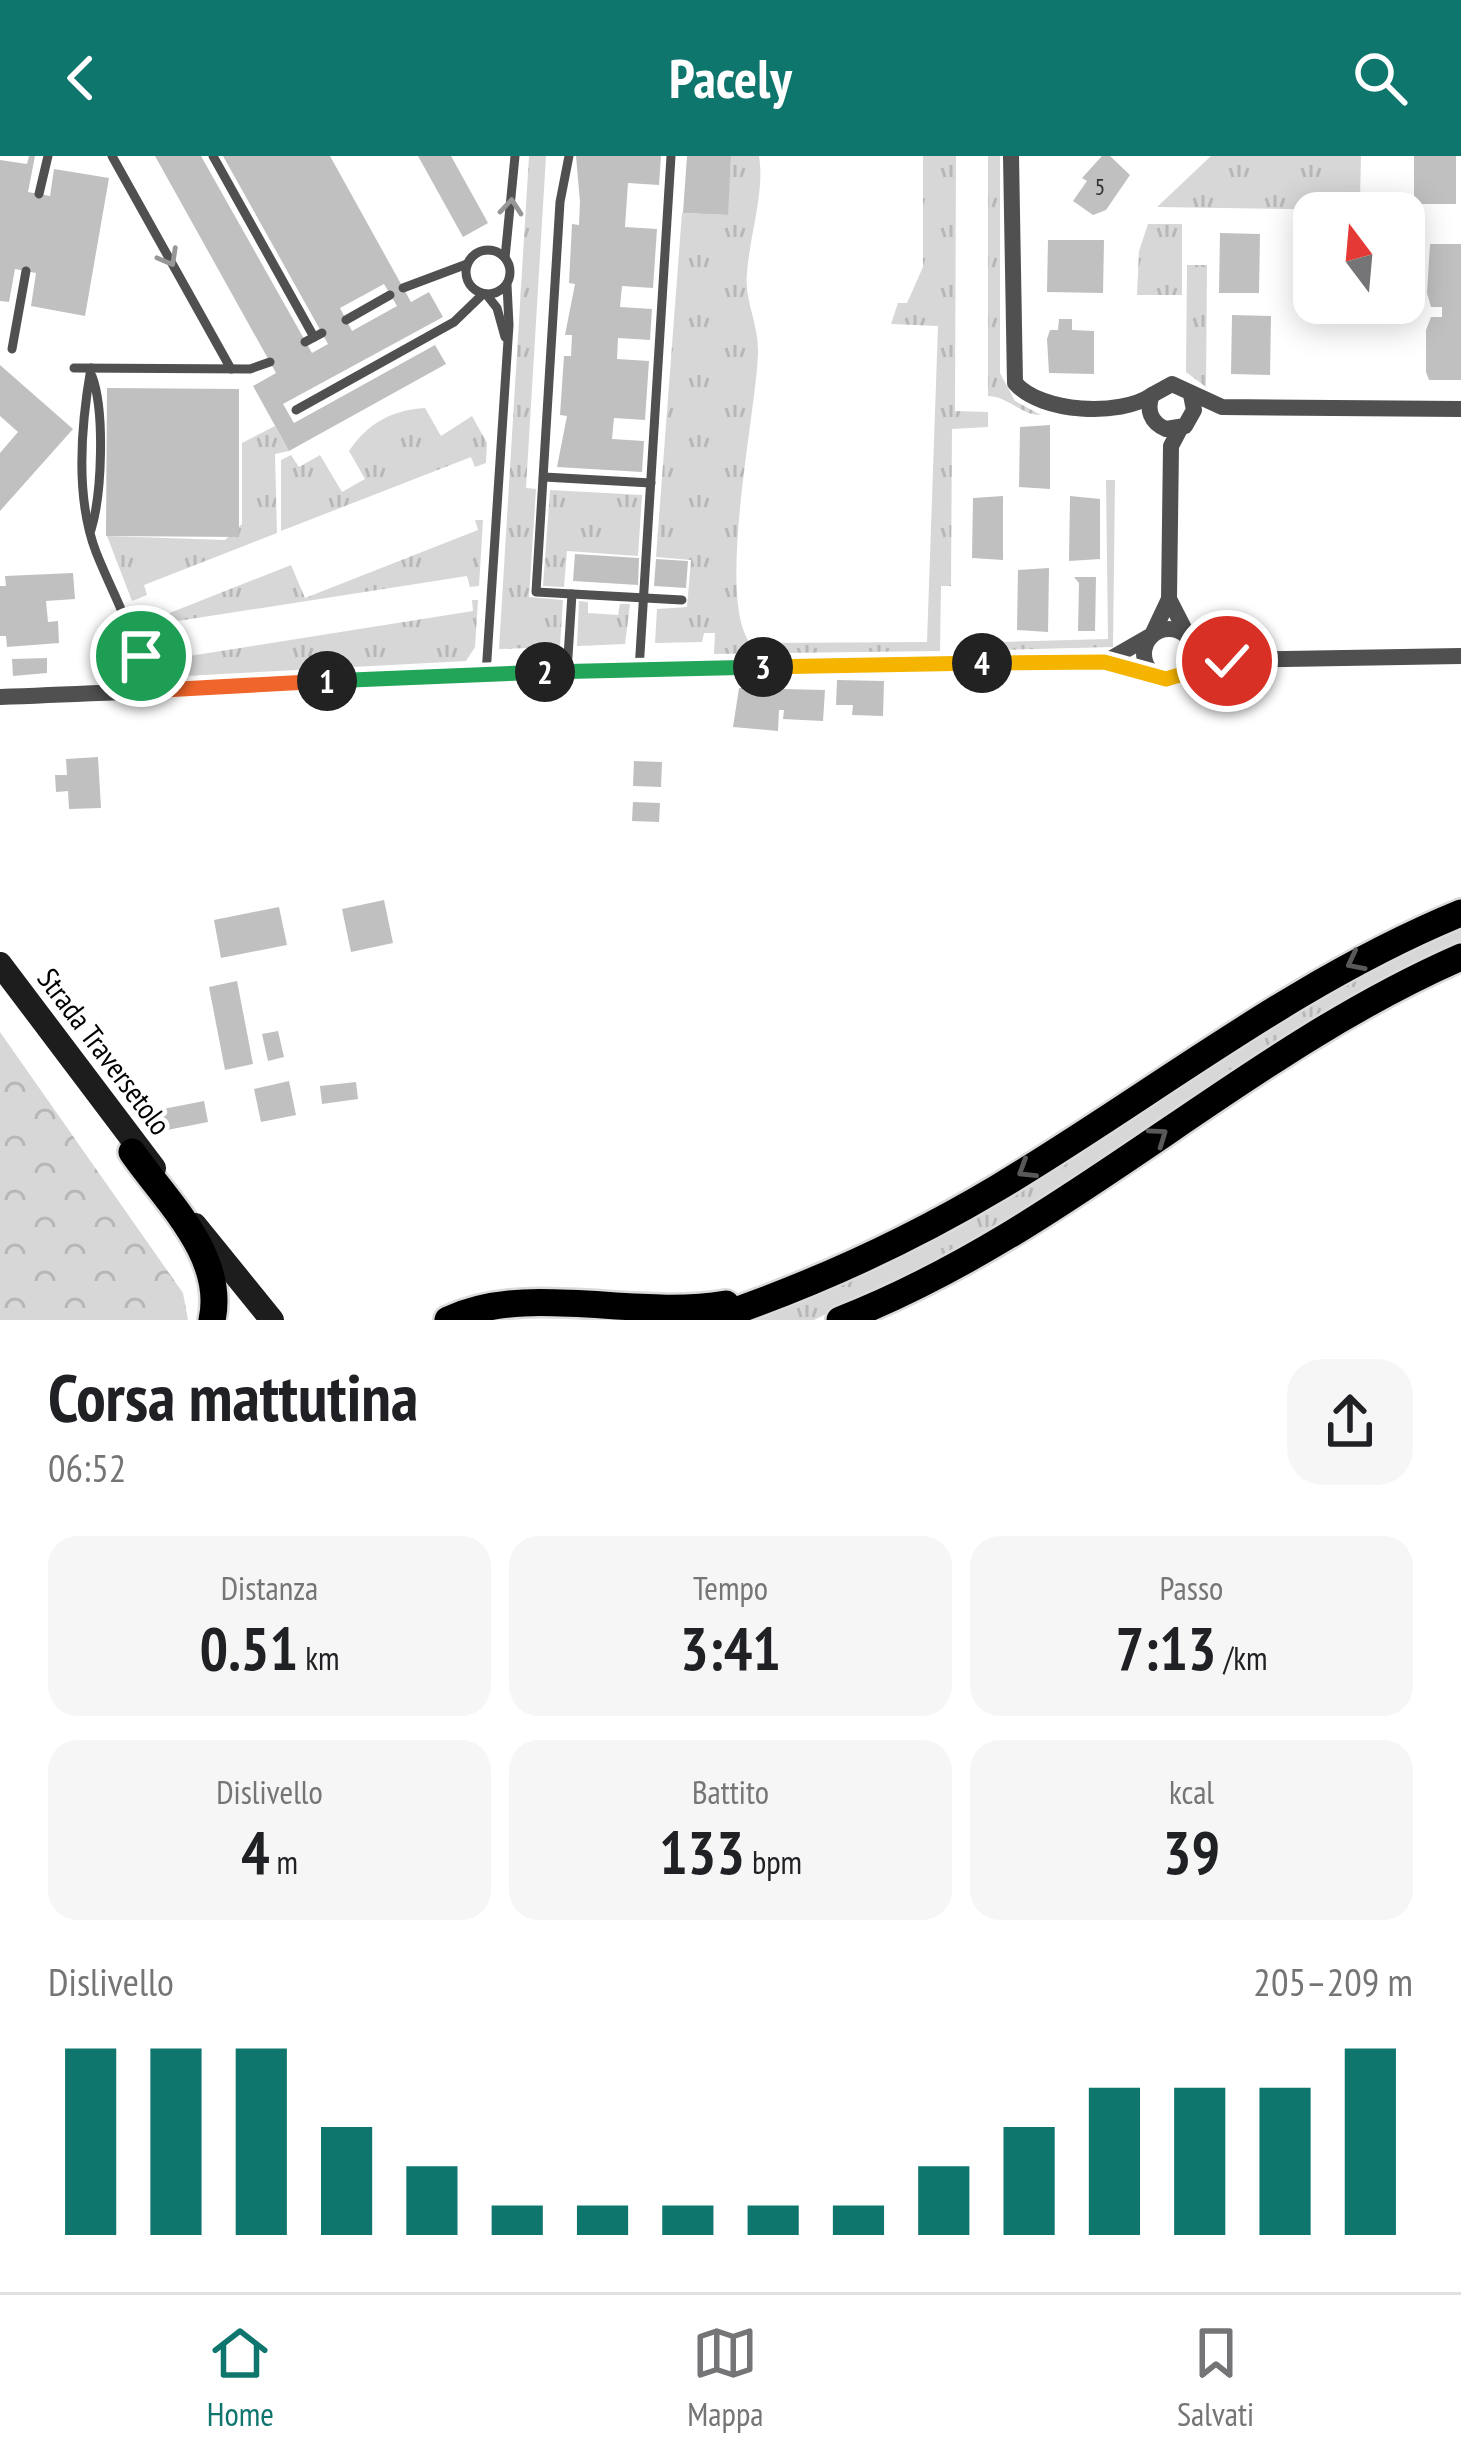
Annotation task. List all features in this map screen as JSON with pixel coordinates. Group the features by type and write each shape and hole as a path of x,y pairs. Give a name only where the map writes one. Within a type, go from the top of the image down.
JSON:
{"highway":[{"path":"709,1320 861,1260 998,1188 1298,994 1461,913"},
{"path":"873,1320 1039,1218 1296,1043 1461,957"},
{"path":"132,1152 206,1259 214,1288 212,1320"},
{"path":"448,1320 505,1306 681,1314 861,1260"},
{"path":"840,1320 940,1275"}],"main road":[{"name":"Strada Traversetolo","path":"0,964 159,1176 274,1317"},
{"name":"Strada Traversetolo","path":"0,981 132,1152 159,1176"}],"street":[{"path":"1011,156 1015,383 1025,395 1048,404 1131,406 1172,384 1222,407 1461,410"},
{"path":"1152,395 1155,421"},
{"path":"1158,676 1144,657 1169,599 1172,446 1186,422 1191,395"},
{"path":"1131,406 1155,421 1172,446"},
{"path":"1155,421 1186,422 1222,407"},
{"path":"1169,599 1194,654 1189,670"},
{"path":"1104,662 1152,635 1175,629 1241,660"},
{"path":"0,697 486,674 1104,662 1174,678 1189,670 1241,660 1461,656"}],"lane":[{"path":"39,194 48,156"},
{"path":"112,156 231,369"},
{"path":"213,156 314,337"},
{"path":"486,674 510,268 505,258 515,156"},
{"path":"569,156 560,202 536,592 682,600"},
{"path":"639,670 670,156"},
{"path":"403,288 467,264 484,250 505,258"},
{"path":"467,264 467,280"},
{"path":"12,349 26,271"},
{"path":"439,273 467,280 485,294 497,308 505,338"},
{"path":"296,410 430,335 485,294 507,285"},
{"path":"346,320 391,295"},
{"path":"74,368 231,369 270,362"},
{"path":"91,368 85,397 84,511 140,651 144,691"},
{"path":"544,477 651,483"},
{"path":"567,672 572,594"}],"green space":[{"path":"529,156 546,156 526,488 536,489 529,597 563,600 560,647 499,649"},
{"path":"731,156 759,156 760,169 747,283 758,353 737,547 740,620 750,643 927,642 938,326 891,324 898,303 907,303 923,267 923,156 956,156 955,411 988,412 988,427 952,429 951,586 941,586 940,651 714,654 715,633 704,633 702,642 655,643 657,609 687,607 691,560 656,557 682,213 727,215"},
{"path":"988,156 1000,156 1000,373 1015,401 1041,415 988,396"},
{"path":"1211,156 1361,156 1360,192 1293,192 1293,209 1157,207"},
{"path":"1148,224 1182,224 1182,295 1137,295 1139,251"},
{"path":"1187,265 1207,265 1206,387 1186,372"},
{"path":"425,408 441,436 472,416 487,443 486,463 475,467 471,457 281,531 281,460 291,455 299,467 320,455 342,492 365,479 349,451 364,433 391,415"},
{"path":"275,426 289,451 275,454 277,533 144,585 147,595 132,601 107,536 225,540 242,524 242,443"},
{"path":"1106,480 1115,480 1113,647 1002,650 1002,642 1108,639"},
{"path":"550,490 642,495 638,556 567,551 564,587 543,586"},
{"path":"475,520 483,520 479,586 470,587 467,576 165,623 165,634 148,637 138,614 152,608 157,618 291,565 305,598 478,530"},
{"path":"472,600 478,600 475,647 466,661 165,677 153,650 167,648 170,659 473,611"},
{"path":"579,601 588,602 588,613 618,615 620,604 630,604 625,644 577,646"},
{"path":"1461,922 1461,947 998,1232 814,1320 736,1320 776,1306 1269,1020"},
{"path":"0,1032 183,1293 188,1320 0,1320"}],"building":[{"path":"29,156 35,156 28,192 50,196 54,169 109,178 85,316 31,306 36,273 15,269 9,302 0,301 0,160 27,164"},
{"path":"155,156 201,156 312,353 328,344 223,156 330,156 411,302 429,292 443,317 283,404 294,423 435,345 446,364 289,451 253,386 276,373","holes":["384,284 397,306 352,331 340,308"]},
{"path":"418,156 451,156 488,223 463,237"},
{"path":"576,156 661,156 659,185 628,183 625,227 657,229 653,288 622,286 620,307 652,309 650,340 618,338 617,359 649,361 645,420 614,418 612,439 644,441 642,472 557,467 567,416 560,415 564,356 571,356 572,335 565,335 575,284 569,283 572,224 579,225"},
{"path":"687,156 731,156 728,215 683,213"},
{"path":"1102,156 1110,156 1130,175 1106,210 1093,215 1073,201 1087,181 1082,178"},
{"path":"1414,156 1456,156 1456,204 1425,204 1425,192 1414,192"},
{"path":"1220,233 1260,234 1259,293 1219,293"},
{"path":"1048,240 1104,240 1103,293 1047,292"},
{"path":"1430,244 1461,244 1461,380 1429,380 1426,372 1426,330 1431,317 1442,317 1442,307 1431,307 1427,293"},
{"path":"1232,315 1271,316 1270,375 1231,374"},
{"path":"1059,319 1072,319 1072,330 1094,331 1094,374 1049,373 1047,339 1050,330 1058,330"},
{"path":"0,365 73,429 0,511 0,453 18,432 0,416"},
{"path":"107,388 239,389 239,537 106,536"},
{"path":"1050,425 1050,489 1019,487 1020,427"},
{"path":"1003,496 1003,560 972,558 973,498"},
{"path":"1070,496 1100,499 1100,559 1069,561"},
{"path":"575,554 639,558 638,585 573,581"},
{"path":"656,559 688,561 686,588 654,586"},
{"path":"1049,568 1048,632 1017,630 1018,570"},
{"path":"73,573 75,599 46,601 48,622 58,621 59,643 7,647 6,636 0,636 0,586 6,586 5,576"},
{"path":"1074,577 1096,577 1095,631 1078,631 1079,583"},
{"path":"47,658 47,673 13,676 12,659"},
{"path":"837,680 884,681 883,716 852,715 853,705 836,705"},
{"path":"739,688 825,690 823,721 783,719 784,710 779,710 778,731 733,727"},
{"path":"98,757 101,808 69,809 68,791 56,792 55,775 67,775 66,759"},
{"path":"634,761 662,762 661,787 633,786"},
{"path":"633,802 660,803 659,822 632,821"},
{"path":"384,900 393,943 351,952 342,909"},
{"path":"279,907 287,945 221,958 214,920"},
{"path":"237,981 253,1064 225,1070 209,987"},
{"path":"278,1031 284,1057 268,1061 262,1034"},
{"path":"289,1081 296,1115 261,1122 254,1089"},
{"path":"356,1082 358,1099 322,1104 320,1086"},
{"path":"204,1101 208,1122 157,1132 153,1111"}],"route":[{"path":"141,656 144,691 370,678 864,664 1104,662 1166,679 1227,661"}]}
